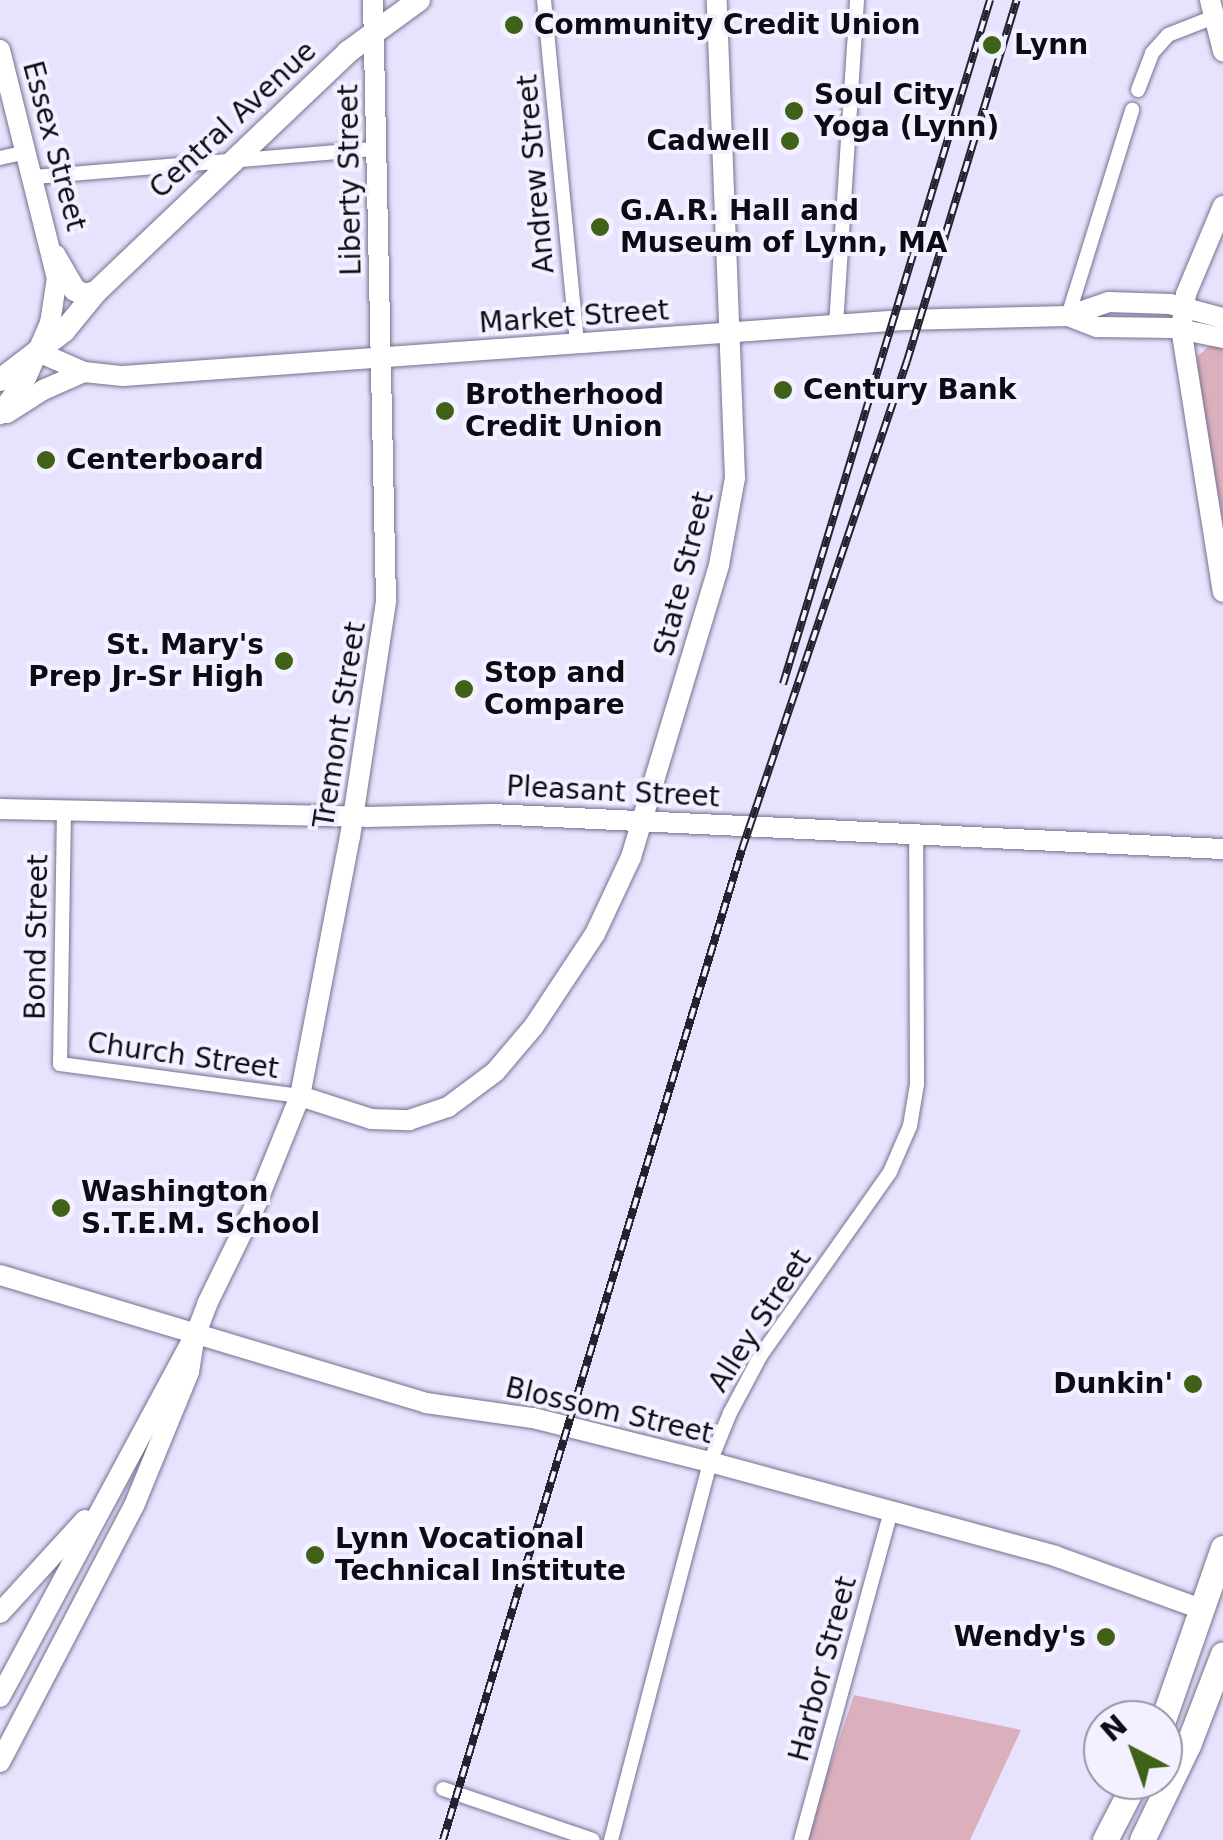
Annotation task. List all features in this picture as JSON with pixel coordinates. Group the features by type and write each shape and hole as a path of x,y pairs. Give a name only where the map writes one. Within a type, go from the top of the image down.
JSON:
{"highway":[{"path":"1173,1700 1214,1613 1223,1548"},
{"path":"1142,1840 1188,1744 1223,1654"},
{"path":"1105,1840 1126,1800"}],"main road":[{"name":"Liberty Street","path":"373,0 382,358"},
{"name":"Central Avenue","path":"0,380 64,332 96,292 234,160 374,30 418,0"},
{"name":"State Street","path":"300,1096 371,1118 409,1120 448,1107 494,1072 534,1026 594,934 632,857 726,533 737,453 729,334 718,0"},
{"path":"1212,8 1223,50"},
{"name":"Essex Street","path":"0,50 55,256 56,300 26,376 0,416"},
{"path":"1223,206 1184,306 1181,328 1223,592"},
{"path":"55,256 75,290 85,296 96,292"},
{"name":"Market Street","path":"36,351 84,372 130,376 836,325 1068,316 1102,303 1184,306 1221,331"},
{"name":"Market Street","path":"1068,316 1097,328 1221,331"},
{"name":"Tremont Street","path":"195,1336 300,1096 354,816 386,600 382,358"},
{"name":"Market Street","path":"0,416 43,390 84,372"},
{"name":"Pleasant Street","path":"0,809 354,816 491,814 1223,849"},
{"name":"Blossom Street","path":"0,1275 426,1403 533,1418 1062,1558 1214,1613"},
{"path":"0,1697 195,1336"},
{"path":"0,1762 134,1506 189,1372 195,1336"},
{"path":"0,1613 106,1496"}],"street":[{"name":"Andrew Street","path":"544,0 577,344"},
{"path":"836,325 857,0"},
{"path":"1138,90 1152,53 1168,35 1212,8"},
{"path":"1068,316 1132,110"},
{"path":"34,177 377,148"},
{"path":"0,158 27,152"},
{"name":"Bond Street","path":"60,1064 64,810"},
{"name":"Alley Street","path":"611,1840 710,1462 760,1355 890,1172 910,1126 917,1084 916,834"},
{"name":"Church Street","path":"60,1064 300,1096"},
{"name":"Harbor Street","path":"801,1840 891,1511"},
{"path":"443,1789 593,1840"}],"shaded area":[{"path":"1209,346 1223,347 1223,521 1196,367 1198,356"},
{"path":"854,1695 1021,1730 970,1840 805,1840"}],"railway":[{"path":"783,684 990,0"},
{"path":"443,1840 742,849 907,361 1017,0"}],"place":[{"name":"Community Credit Union","path":"514,25"},
{"name":"Lynn","path":"992,45"},
{"name":"Soul City Yoga (Lynn)","path":"794,111"},
{"name":"Cadwell","path":"790,141"},
{"name":"G.A.R. Hall and Museum of Lynn, MA","path":"600,227"},
{"name":"Century Bank","path":"783,390"},
{"name":"Brotherhood Credit Union","path":"445,411"},
{"name":"Centerboard","path":"46,460"},
{"name":"St. Mary's Prep Jr-Sr High","path":"284,661"},
{"name":"Stop and Compare","path":"464,689"},
{"name":"Washington S.T.E.M. School","path":"61,1208"},
{"name":"Dunkin'","path":"1193,1384"},
{"name":"Lynn Vocational Technical Institute","path":"315,1555"},
{"name":"Wendy's","path":"1106,1637"}]}
